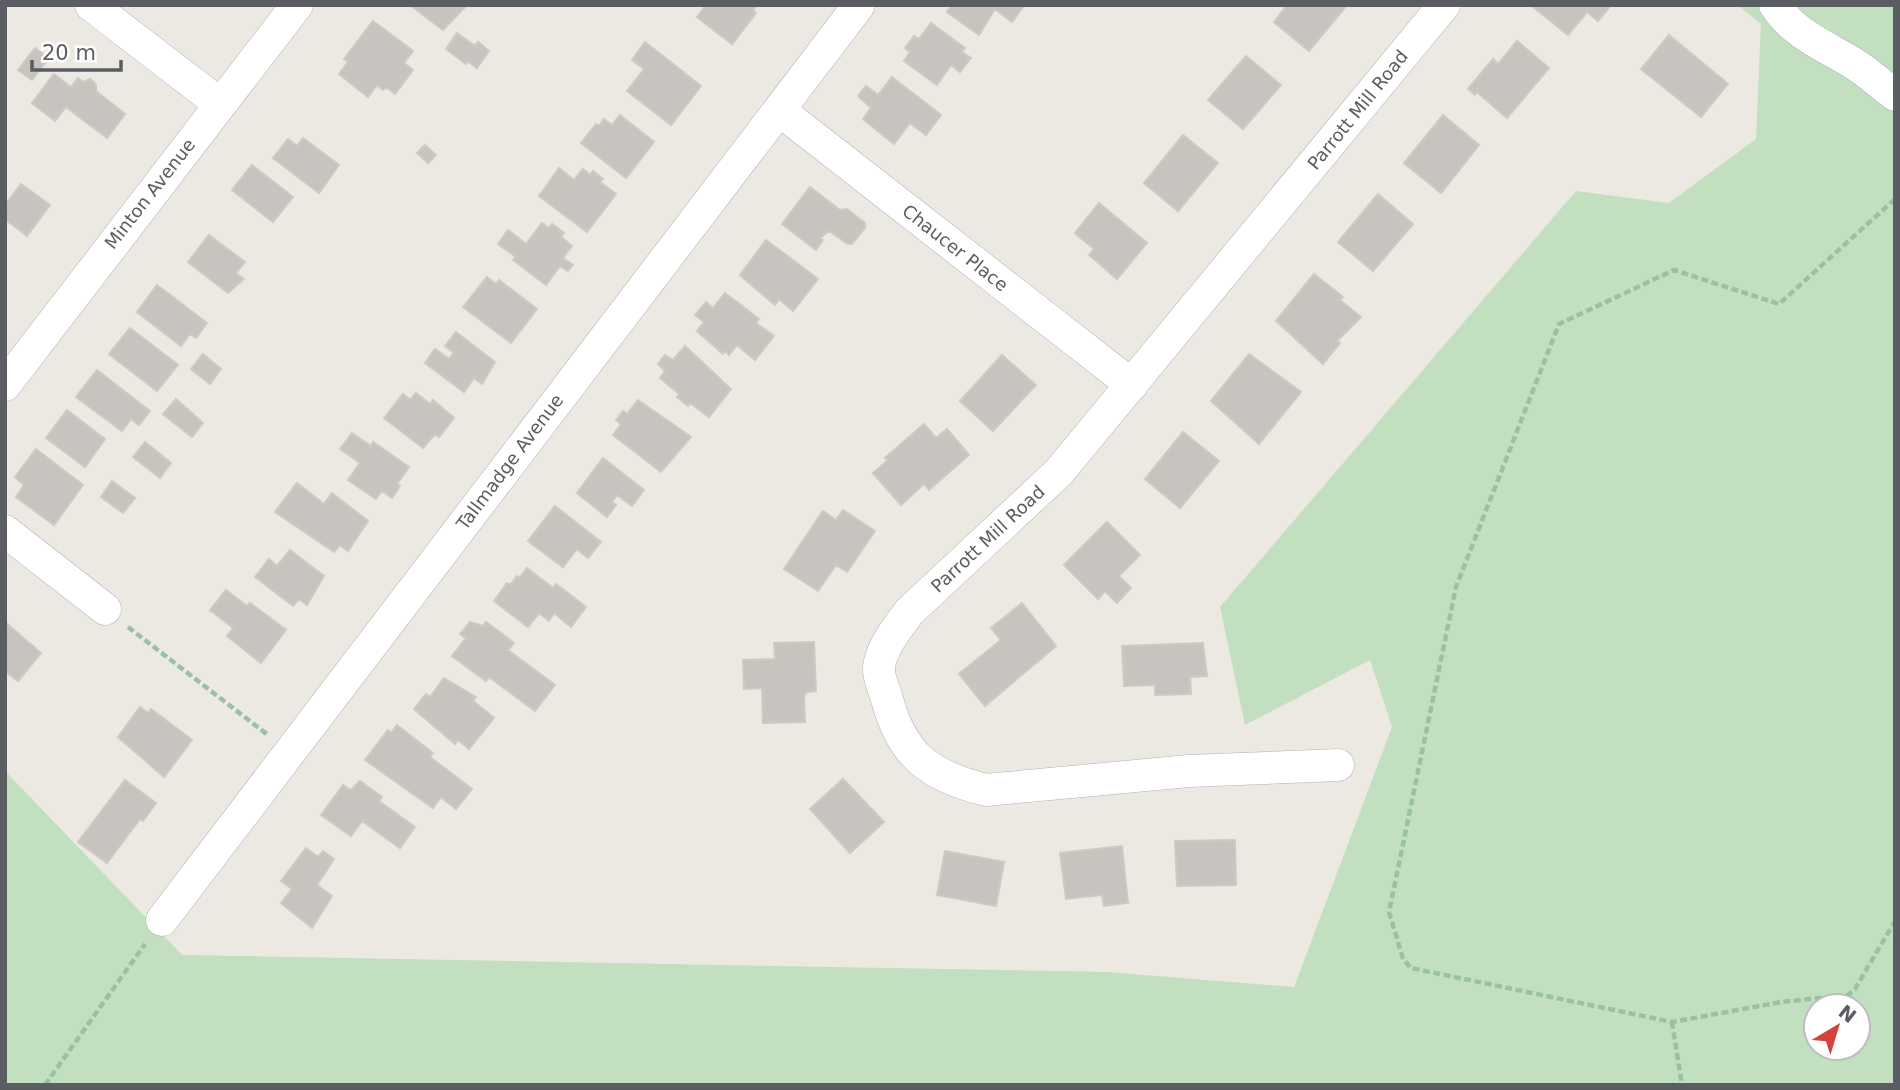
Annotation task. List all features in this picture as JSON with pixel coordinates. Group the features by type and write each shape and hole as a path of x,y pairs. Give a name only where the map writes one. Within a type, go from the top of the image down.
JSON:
{"street":[{"path":"92,5 220,104"},
{"name":"Minton Avenue","path":"5,385 297,5"},
{"name":"Tallmadge Avenue","path":"162,920 859,5"},
{"name":"Parrott Mill Road","path":"1338,765 1189,771 986,790 954,782 919,762 894,728 879,668 892,635 909,612 1059,472 1444,5"},
{"path":"1775,5 1785,20 1816,44 1859,67 1895,95"},
{"name":"Chaucer Place","path":"779,110 1132,385"},
{"path":"5,531 105,609"}],"path":[{"path":"1895,199 1779,304 1674,270 1559,324 1456,587 1389,912 1403,959 1411,968 1672,1022 1781,1002 1848,995 1855,989 1895,921"},
{"path":"105,609 289,752"},
{"path":"45,1085 162,920"},
{"path":"1672,1022 1682,1085"}],"green space":[{"path":"1737,5 1895,5 1895,1085 5,1085 5,771 182,955 1107,972 1294,987 1392,727 1370,660 1245,725 1220,607 1576,191 1669,203 1756,139 1761,24"}],"building":[{"path":"410,5 467,5 443,30"},
{"path":"706,5 757,5 753,10 756,13 732,44 697,17"},
{"path":"952,5 1023,7 1012,22 995,9 979,35 947,12"},
{"path":"1287,5 1347,5 1309,51 1274,22"},
{"path":"1611,5 1598,21 1587,12 1568,35 1532,6"},
{"path":"373,21 413,51 404,63 413,70 395,94 386,87 383,90 377,85 368,97 339,74 348,62 344,59"},
{"path":"931,23 965,48 962,52 971,58 960,72 951,65 937,85 904,61 910,52 905,48 914,36 919,39"},
{"path":"457,33 475,46 478,42 489,51 477,68 468,61 466,64 446,49"},
{"path":"1669,35 1728,84 1701,117 1641,69"},
{"path":"1517,41 1549,68 1507,118 1477,92 1475,95 1468,89 1493,59 1498,64"},
{"path":"645,42 701,86 671,125 627,91 644,69 632,60"},
{"path":"35,48 49,58 32,80 18,70"},
{"path":"1246,56 1281,85 1243,129 1208,100"},
{"path":"54,74 71,87 78,78 83,82 90,79 96,84 96,91 125,114 107,138 66,107 55,121 32,103"},
{"path":"892,77 941,115 926,135 910,123 894,144 863,119 871,108 858,96 866,86 878,95"},
{"path":"620,115 654,142 626,178 581,143 596,124 599,126 604,119 612,125"},
{"path":"1443,115 1479,145 1441,193 1404,163"},
{"path":"1183,135 1218,163 1178,211 1144,183"},
{"path":"303,138 339,165 319,193 273,158 288,139 297,146"},
{"path":"425,145 436,155 428,163 417,153"},
{"path":"252,165 293,197 273,222 232,190"},
{"path":"559,168 574,180 583,169 590,175 593,171 603,179 600,182 616,194 587,232 539,196"},
{"path":"21,184 50,205 27,236 5,219 5,205"},
{"path":"810,187 840,210 847,209 865,223 865,228 852,244 829,231 820,238 823,240 816,250 782,224"},
{"path":"1378,194 1413,224 1373,271 1338,242"},
{"path":"1099,203 1147,243 1117,279 1089,255 1094,249 1075,233"},
{"path":"542,223 549,228 552,224 564,233 561,237 572,246 563,258 573,265 568,271 560,266 546,285 513,260 516,257 498,244 508,230 526,244"},
{"path":"209,235 245,262 236,273 244,279 228,293 188,262"},
{"path":"766,240 818,279 793,311 779,299 775,305 740,275"},
{"path":"1314,274 1343,297 1340,300 1361,317 1337,341 1340,343 1323,364 1276,321"},
{"path":"487,277 496,284 499,280 537,309 511,343 463,307"},
{"path":"157,285 207,323 196,338 190,334 181,346 137,312"},
{"path":"725,293 759,319 756,323 774,336 755,360 737,345 729,355 725,351 723,354 697,331 704,322 695,315 706,302 713,308"},
{"path":"130,328 178,365 157,391 109,354"},
{"path":"456,332 495,362 482,384 474,378 464,392 425,363 435,349 449,359 454,353 445,346"},
{"path":"685,346 731,389 709,417 690,403 688,406 677,397 679,394 660,378 665,371 658,364 665,355 673,360"},
{"path":"203,354 221,369 210,384 191,369"},
{"path":"1249,354 1301,392 1259,444 1211,401"},
{"path":"1002,355 1036,385 993,431 960,401"},
{"path":"97,370 150,411 139,425 131,419 122,431 76,397"},
{"path":"416,393 430,404 433,400 454,418 439,437 435,434 423,448 384,418 403,394 410,400"},
{"path":"176,399 203,423 192,437 163,414"},
{"path":"638,400 691,437 661,472 613,435 621,424 616,420 623,411 627,414"},
{"path":"67,410 105,439 85,467 46,438"},
{"path":"924,424 936,438 947,429 969,455 929,490 924,484 901,505 873,473 888,460 885,458"},
{"path":"1183,432 1219,461 1180,508 1145,479"},
{"path":"352,433 371,446 373,442 409,467 397,484 400,486 392,498 382,491 376,499 348,480 360,463 340,449"},
{"path":"145,442 171,463 160,478 133,457"},
{"path":"36,449 83,485 54,525 16,497 24,485 15,477"},
{"path":"603,458 644,490 632,506 617,495 612,502 616,505 607,517 577,493"},
{"path":"112,481 135,498 123,513 101,497"},
{"path":"297,483 324,504 332,493 368,521 348,551 340,545 334,552 275,512"},
{"path":"555,506 601,542 588,558 577,549 563,567 528,541"},
{"path":"843,510 875,531 847,572 836,565 818,591 784,569 823,511 836,520"},
{"path":"1107,522 1140,555 1119,576 1131,588 1117,603 1105,591 1098,599 1064,565"},
{"path":"290,550 324,576 307,605 299,599 293,606 255,577 269,559 277,566"},
{"path":"527,568 553,588 556,584 586,607 571,627 554,613 549,621 539,613 528,627 494,601 507,583 510,585"},
{"path":"226,590 247,606 250,603 286,630 261,663 227,636 233,628 210,610"},
{"path":"1022,603 1056,646 985,706 959,674 1001,640 991,628"},
{"path":"5,622 41,653 18,681 5,671"},
{"path":"470,622 483,626 486,622 514,643 508,650 555,685 535,711 489,677 486,681 452,656 466,638 460,634"},
{"path":"814,642 816,691 807,692 804,696 805,722 763,723 762,688 744,689 743,660 775,659 774,643"},
{"path":"1203,643 1207,676 1190,677 1191,694 1155,695 1155,685 1124,686 1122,646"},
{"path":"444,678 476,697 473,701 494,718 469,749 458,740 455,744 414,709 426,694 430,697"},
{"path":"140,707 148,713 151,709 192,740 164,777 118,737"},
{"path":"397,725 433,753 430,757 472,789 456,809 441,797 433,808 365,760 388,730 391,733"},
{"path":"843,779 884,822 850,853 810,809"},
{"path":"125,780 156,803 143,821 140,819 107,863 78,842"},
{"path":"360,781 382,797 379,801 415,827 400,848 362,821 351,836 321,815 343,785 351,790"},
{"path":"1235,840 1236,885 1177,886 1175,841"},
{"path":"1122,846 1128,903 1104,906 1102,895 1066,899 1060,853"},
{"path":"306,848 318,857 323,851 334,859 317,885 332,896 312,928 281,903 292,889 281,881"},
{"path":"945,851 1004,862 996,906 937,895"}]}
